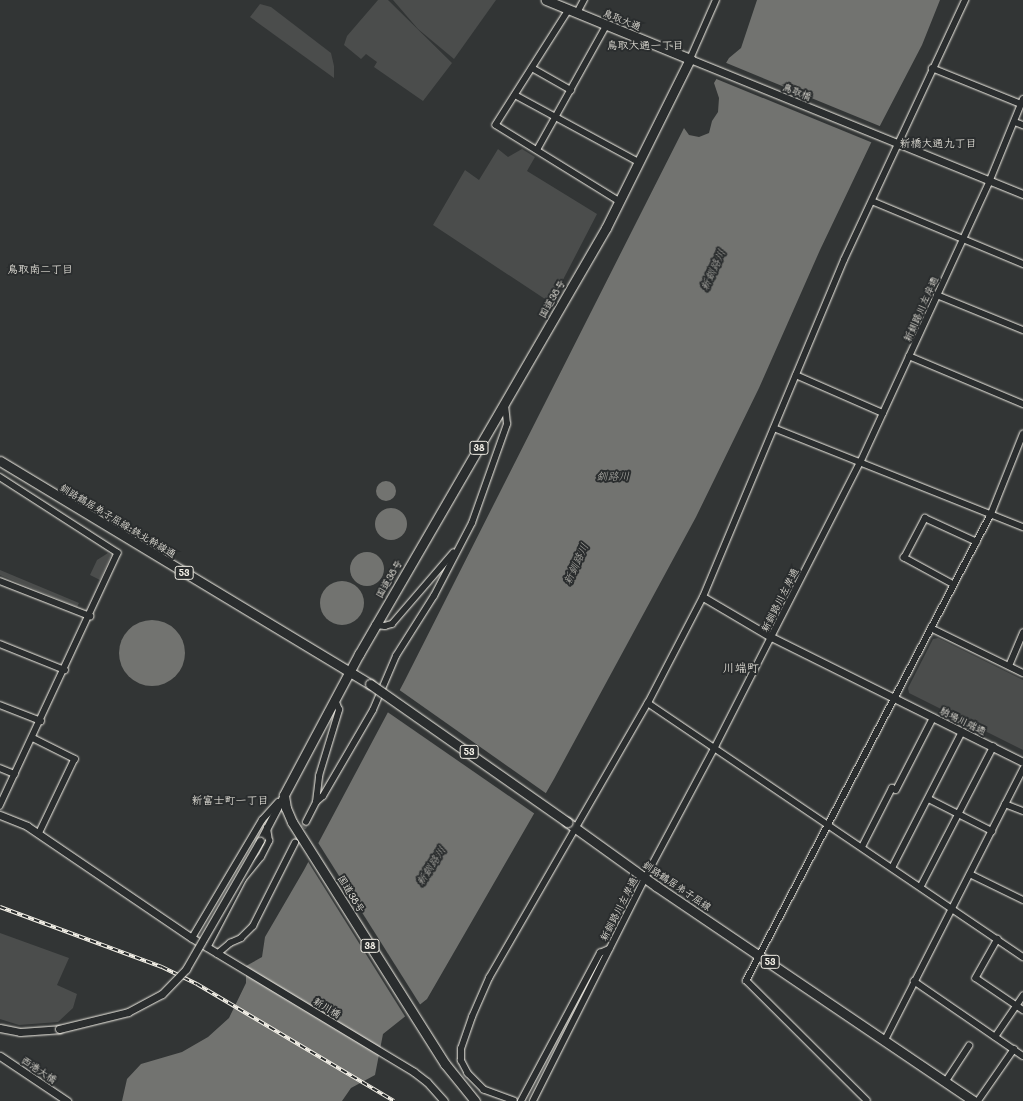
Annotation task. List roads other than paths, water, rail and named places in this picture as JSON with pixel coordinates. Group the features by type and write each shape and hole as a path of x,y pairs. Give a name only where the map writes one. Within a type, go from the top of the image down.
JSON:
{"main road":[{"name":"鳥取大通","path":"546,0 606,26 690,59"},
{"name":"国道38号","path":"475,1101 466,1093 439,1054 286,808 284,795 349,671 375,625 606,228 690,59"},
{"name":"釧路鶴居弟子屈線:鉄北幹線通","path":"0,461 370,684"},
{"name":"釧路鶴居弟子屈線","path":"370,684 645,878 974,1101"}],"street":[{"path":"584,0 573,12 532,68 496,125 619,201"},
{"path":"690,59 716,0"},
{"path":"514,1101 484,1090 468,1074 461,1060 462,1049 489,978 577,829 648,703 703,597 844,260 872,202 932,68 965,0"},
{"path":"537,150 606,26"},
{"name":"鳥取橋","path":"690,59 1023,194"},
{"path":"532,68 571,90"},
{"path":"932,68 1022,101"},
{"path":"515,95 639,162"},
{"name":"新釧路川左岸通","path":"532,1101 645,878 715,747 861,462 990,180 1022,101"},
{"path":"1014,122 1023,125"},
{"path":"872,202 1023,264"},
{"path":"937,295 1023,330"},
{"path":"909,356 1023,404"},
{"path":"796,376 883,413"},
{"path":"316,802 323,796 373,710 396,656 434,596 472,523 507,424 506,402"},
{"path":"774,428 1023,527"},
{"path":"867,1101 746,981 977,542 991,514 1023,434"},
{"path":"0,477 118,553 65,670 0,806"},
{"path":"954,585 904,558 924,518 977,542"},
{"path":"375,625 385,626 392,624 460,546"},
{"path":"0,581 90,616"},
{"name":"駒場川端通","path":"703,597 771,637 1023,762"},
{"path":"931,628 1023,673"},
{"path":"1009,666 1023,633"},
{"path":"0,644 65,670"},
{"path":"306,822 316,802 319,776 339,710 334,700"},
{"path":"648,703 1023,956"},
{"path":"0,705 41,721"},
{"path":"862,847 892,788 896,790 932,718"},
{"path":"892,868 929,799 962,732"},
{"path":"33,738 75,758 39,834"},
{"path":"921,886 992,747"},
{"path":"0,768 15,774"},
{"path":"885,1040 1023,769"},
{"path":"0,1028 20,1032 59,1029 128,1012 162,994 186,969 260,842 284,795"},
{"path":"192,938 262,820 284,795"},
{"path":"929,799 992,831"},
{"path":"1006,804 1023,812"},
{"name":"新川橋","path":"0,815 27,826 207,948 414,1072 427,1082 444,1101"},
{"path":"207,948 244,879 269,841 267,828"},
{"path":"217,954 230,943 241,938 253,926 295,844"},
{"path":"970,874 1023,900"},
{"path":"998,939 976,978 1023,1010"},
{"path":"521,1101 600,953 609,949"},
{"path":"914,981 1023,1056"},
{"path":"995,1037 1023,996"},
{"path":"946,1081 969,1046"},
{"path":"978,1101 1014,1049"},
{"name":"西港大橋","path":"0,1056 67,1101"}],"water":[{"name":"釧路川","path":"757,0 940,0 922,45 871,143 820,250 759,388 696,517 554,779 427,999 383,1034 375,1075 351,1088 342,1101 122,1101 127,1079 141,1064 182,1052 208,1037 229,1018 246,983 246,966 262,957 265,937 304,870 404,682 684,128 689,135 699,137 709,133 712,121 718,112 719,98 714,83 729,58 741,48"},
{"path":"382,481 390,481 396,487 396,495 390,501 382,501 376,495 376,487"},
{"path":"388,508 394,508 404,515 407,524 406,530 400,537 394,540 388,540 378,533 375,527 375,521 382,511"},
{"path":"367,552 379,557 384,569 379,581 367,586 355,581 350,569 355,557"},
{"path":"338,581 346,581 351,582 358,587 363,594 363,612 358,619 351,624 338,625 330,622 323,615 320,607 320,599 323,591 330,584"},
{"path":"152,620 165,622 180,635 183,640 185,653 183,666 170,681 165,684 152,686 139,684 124,671 121,666 119,653 121,640 134,625 139,622"}],"tunnel":[{"path":"295,843 306,822"}],"railway":[{"path":"0,907 162,967 197,984 394,1101"}],"district":[{"name":"鳥取大通一丁目","path":"645,45"},
{"name":"新橋大通九丁目","path":"938,143"},
{"name":"鳥取南二丁目","path":"40,269"},
{"name":"川端町","path":"741,668"},
{"name":"新富士町一丁目","path":"230,800"}],"water label":[{"name":"新釧路川","path":"713,270"},
{"name":"新釧路川","path":"576,564"},
{"name":"新釧路川","path":"431,866"}]}
